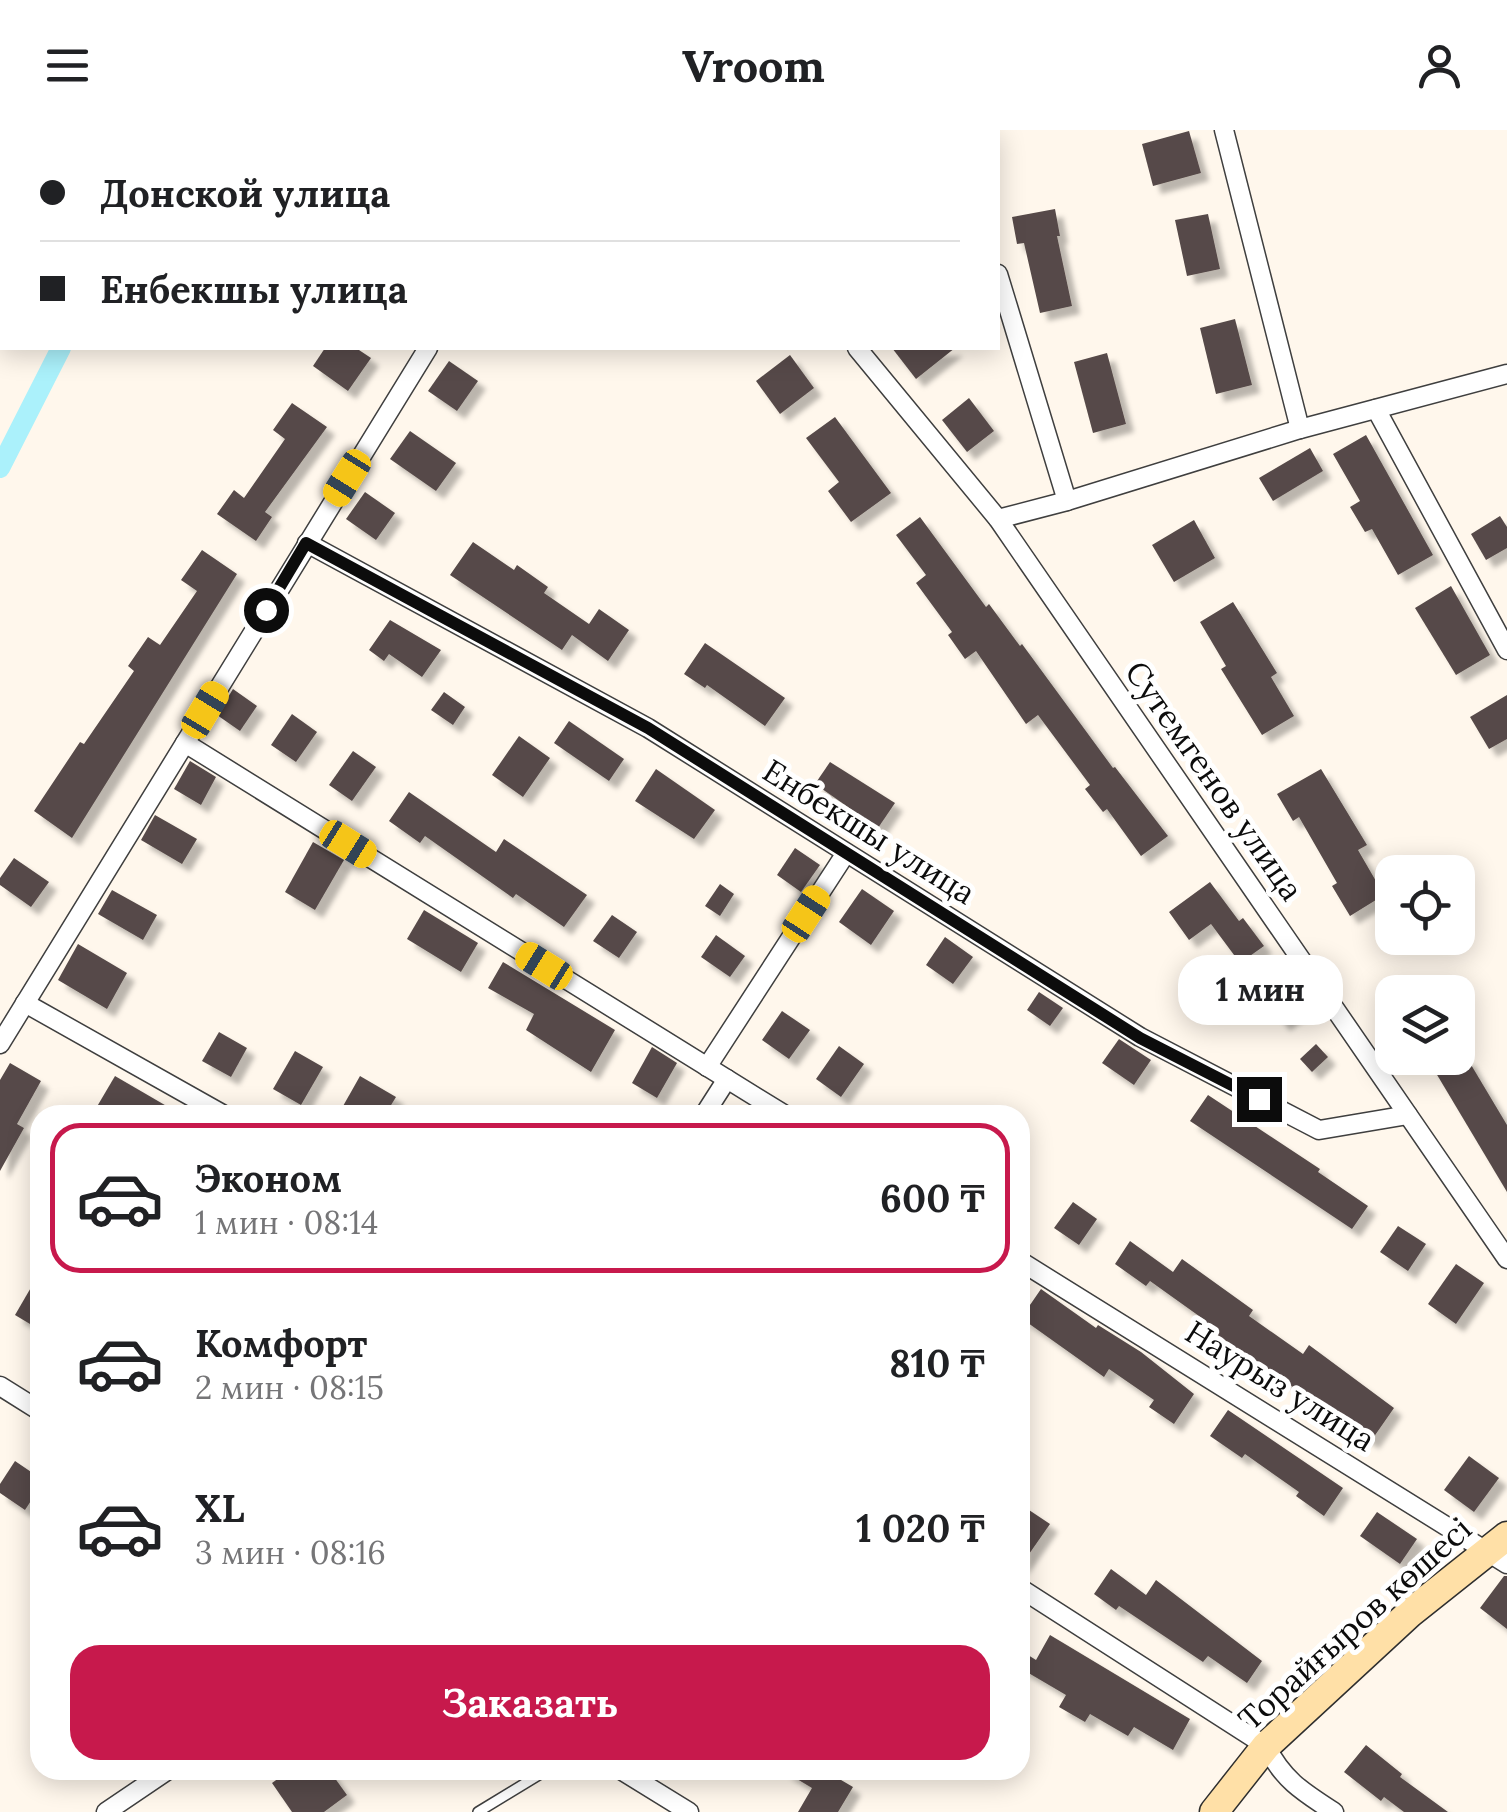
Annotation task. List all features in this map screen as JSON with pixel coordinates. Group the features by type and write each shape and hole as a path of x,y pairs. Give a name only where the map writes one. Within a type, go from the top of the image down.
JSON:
{"street":[{"path":"1224,130 1300,429"},
{"path":"1000,281 1067,501"},
{"path":"0,1044 427,350"},
{"name":"Сутемгенов улица","path":"859,350 998,519 1507,1260"},
{"path":"998,519 1300,429 1507,374"},
{"path":"1376,409 1507,650"},
{"name":"Енбекшы улица","path":"306,543 648,728 1140,1038 1318,1130 1408,1115"},
{"path":"185,743 769,1105"},
{"path":"707,1067 846,853"},
{"path":"25,1002 206,1105"},
{"path":"711,1105 728,1079"},
{"name":"Наурыз улица","path":"1030,1266 1501,1550"},
{"path":"0,1386 30,1405"},
{"name":"Торайғыров көшесі","path":"1214,1812 1266,1746 1410,1613 1501,1550"},
{"path":"1030,1594 1266,1746 1278,1770 1334,1812"},
{"path":"106,1812 153,1780"},
{"path":"636,1780 688,1812"}],"lane":[{"path":"478,1812 531,1780"}],"building":[{"path":"1189,131 1201,173 1153,186 1142,144"},
{"path":"1055,209 1072,306 1040,313 1024,243 1017,244 1012,217"},
{"path":"1208,214 1220,269 1187,276 1175,220"},
{"path":"1235,319 1252,385 1216,394 1200,328"},
{"path":"324,350 359,350 371,358 348,391 313,366"},
{"path":"894,350 952,350 916,379"},
{"path":"1107,353 1126,424 1093,433 1074,362"},
{"path":"790,355 814,388 780,414 756,381"},
{"path":"449,361 478,381 457,411 428,391"},
{"path":"969,398 994,431 967,452 942,420"},
{"path":"292,403 327,427 265,512 272,517 256,541 217,514 234,490 244,498 285,439 273,430"},
{"path":"835,417 891,493 851,522 828,491 839,482 806,438"},
{"path":"410,431 456,463 436,491 390,459"},
{"path":"1366,435 1433,555 1398,575 1372,529 1365,532 1350,507 1360,501 1333,454"},
{"path":"1310,448 1323,471 1273,501 1259,478"},
{"path":"365,492 395,513 376,540 346,519"},
{"path":"1500,516 1507,527 1507,548 1486,560 1471,534"},
{"path":"920,517 986,607 989,604 1022,644 1168,836 1141,856 1107,809 1103,812 1085,789 1090,785 1038,715 1026,724 976,651 965,659 948,635 952,632 916,583 926,575 896,535"},
{"path":"1194,520 1215,558 1174,582 1152,545"},
{"path":"473,542 514,570 517,565 548,587 544,593 589,624 599,609 629,630 608,661 572,635 562,650 450,575"},
{"path":"202,550 237,574 72,838 34,811 134,671 128,666 148,637 160,645 197,591 181,580"},
{"path":"1451,586 1490,655 1456,675 1415,608"},
{"path":"1233,602 1277,673 1271,677 1294,716 1262,735 1221,669 1226,666 1200,622"},
{"path":"390,620 441,650 422,677 389,654 384,661 369,650"},
{"path":"705,643 785,698 765,726 707,685 705,688 684,674"},
{"path":"233,689 257,706 240,731 217,715"},
{"path":"444,692 465,707 453,725 431,710"},
{"path":"1507,695 1507,739 1489,749 1470,717"},
{"path":"292,714 317,732 296,762 271,745"},
{"path":"569,721 624,759 609,781 554,743"},
{"path":"519,736 550,758 523,797 492,775"},
{"path":"353,751 376,767 352,801 329,785"},
{"path":"190,761 216,777 201,805 174,789"},
{"path":"830,762 895,803 878,828 815,784"},
{"path":"656,769 715,810 694,839 635,801"},
{"path":"1321,769 1367,845 1358,850 1375,879 1375,901 1350,916 1332,886 1337,883 1299,817 1293,821 1277,794"},
{"path":"409,792 496,852 504,839 587,895 564,927 516,894 513,898 425,836 420,843 389,821"},
{"path":"155,815 197,839 182,864 141,840"},
{"path":"313,842 344,860 315,910 285,892"},
{"path":"795,848 820,865 801,892 777,875"},
{"path":"14,858 49,882 31,907 0,885 0,878"},
{"path":"1210,882 1264,946 1240,963 1211,924 1189,940 1169,912"},
{"path":"720,884 734,894 720,916 705,906"},
{"path":"862,889 894,911 871,945 839,922"},
{"path":"112,890 157,915 143,940 98,914"},
{"path":"424,910 478,943 461,972 407,939"},
{"path":"612,915 637,932 619,958 593,941"},
{"path":"716,935 745,956 730,977 701,957"},
{"path":"945,937 973,957 953,984 926,965"},
{"path":"78,944 127,973 107,1009 58,980"},
{"path":"503,962 615,1030 591,1072 526,1030 534,1014 488,988"},
{"path":"1292,971 1313,1000 1282,1023 1261,994"},
{"path":"1039,992 1063,1008 1050,1026 1027,1010"},
{"path":"782,1011 810,1030 789,1059 762,1040"},
{"path":"219,1032 247,1048 231,1077 202,1061"},
{"path":"1119,1039 1151,1060 1134,1085 1102,1063"},
{"path":"1316,1044 1328,1057 1312,1072 1300,1059"},
{"path":"839,1046 864,1064 841,1097 816,1079"},
{"path":"652,1047 677,1063 657,1098 632,1083"},
{"path":"295,1051 323,1067 301,1105 273,1089"},
{"path":"10,1063 41,1081 17,1124 24,1128 0,1171 0,1080"},
{"path":"1475,1071 1507,1125 1507,1192 1437,1075 1475,1075"},
{"path":"115,1076 165,1105 98,1105"},
{"path":"360,1076 396,1097 391,1105 344,1105"},
{"path":"1208,1095 1320,1169 1318,1172 1368,1206 1352,1229 1190,1121"},
{"path":"1073,1202 1097,1219 1079,1245 1054,1228"},
{"path":"1398,1226 1426,1244 1408,1271 1380,1252"},
{"path":"1130,1241 1173,1272 1182,1259 1253,1310 1249,1316 1303,1354 1309,1345 1394,1408 1371,1441 1203,1325 1206,1321 1150,1281 1146,1286 1115,1264"},
{"path":"1456,1264 1484,1283 1456,1324 1428,1304"},
{"path":"30,1289 30,1324 15,1315"},
{"path":"1041,1289 1096,1328 1098,1325 1141,1352 1194,1394 1174,1424 1149,1407 1154,1400 1109,1369 1104,1377 1030,1324 1030,1305"},
{"path":"1228,1410 1343,1488 1324,1516 1296,1496 1299,1492 1245,1454 1242,1458 1210,1436"},
{"path":"1469,1456 1499,1478 1474,1512 1444,1490"},
{"path":"15,1461 30,1471 30,1502 25,1510 0,1493 0,1484"},
{"path":"1030,1511 1050,1524 1030,1553"},
{"path":"1377,1512 1417,1539 1400,1564 1360,1536"},
{"path":"1111,1569 1146,1595 1156,1580 1262,1661 1247,1683 1208,1656 1203,1662 1119,1606 1116,1610 1094,1594"},
{"path":"1507,1576 1507,1629 1480,1608"},
{"path":"1050,1635 1190,1719 1173,1750 1134,1727 1128,1736 1090,1714 1085,1722 1059,1707 1066,1695 1030,1674 1030,1656 1036,1660"},
{"path":"1366,1745 1402,1774 1400,1777 1448,1812 1404,1812 1384,1797 1381,1801 1344,1772"},
{"path":"336,1780 347,1795 324,1812 292,1812 272,1783"},
{"path":"799,1780 841,1780 853,1787 838,1812 798,1812 812,1788"}],"waterway":[{"path":"0,468 60,350"}],"route":[{"path":"266,610 306,543 648,728 1140,1038 1259,1099"}]}
